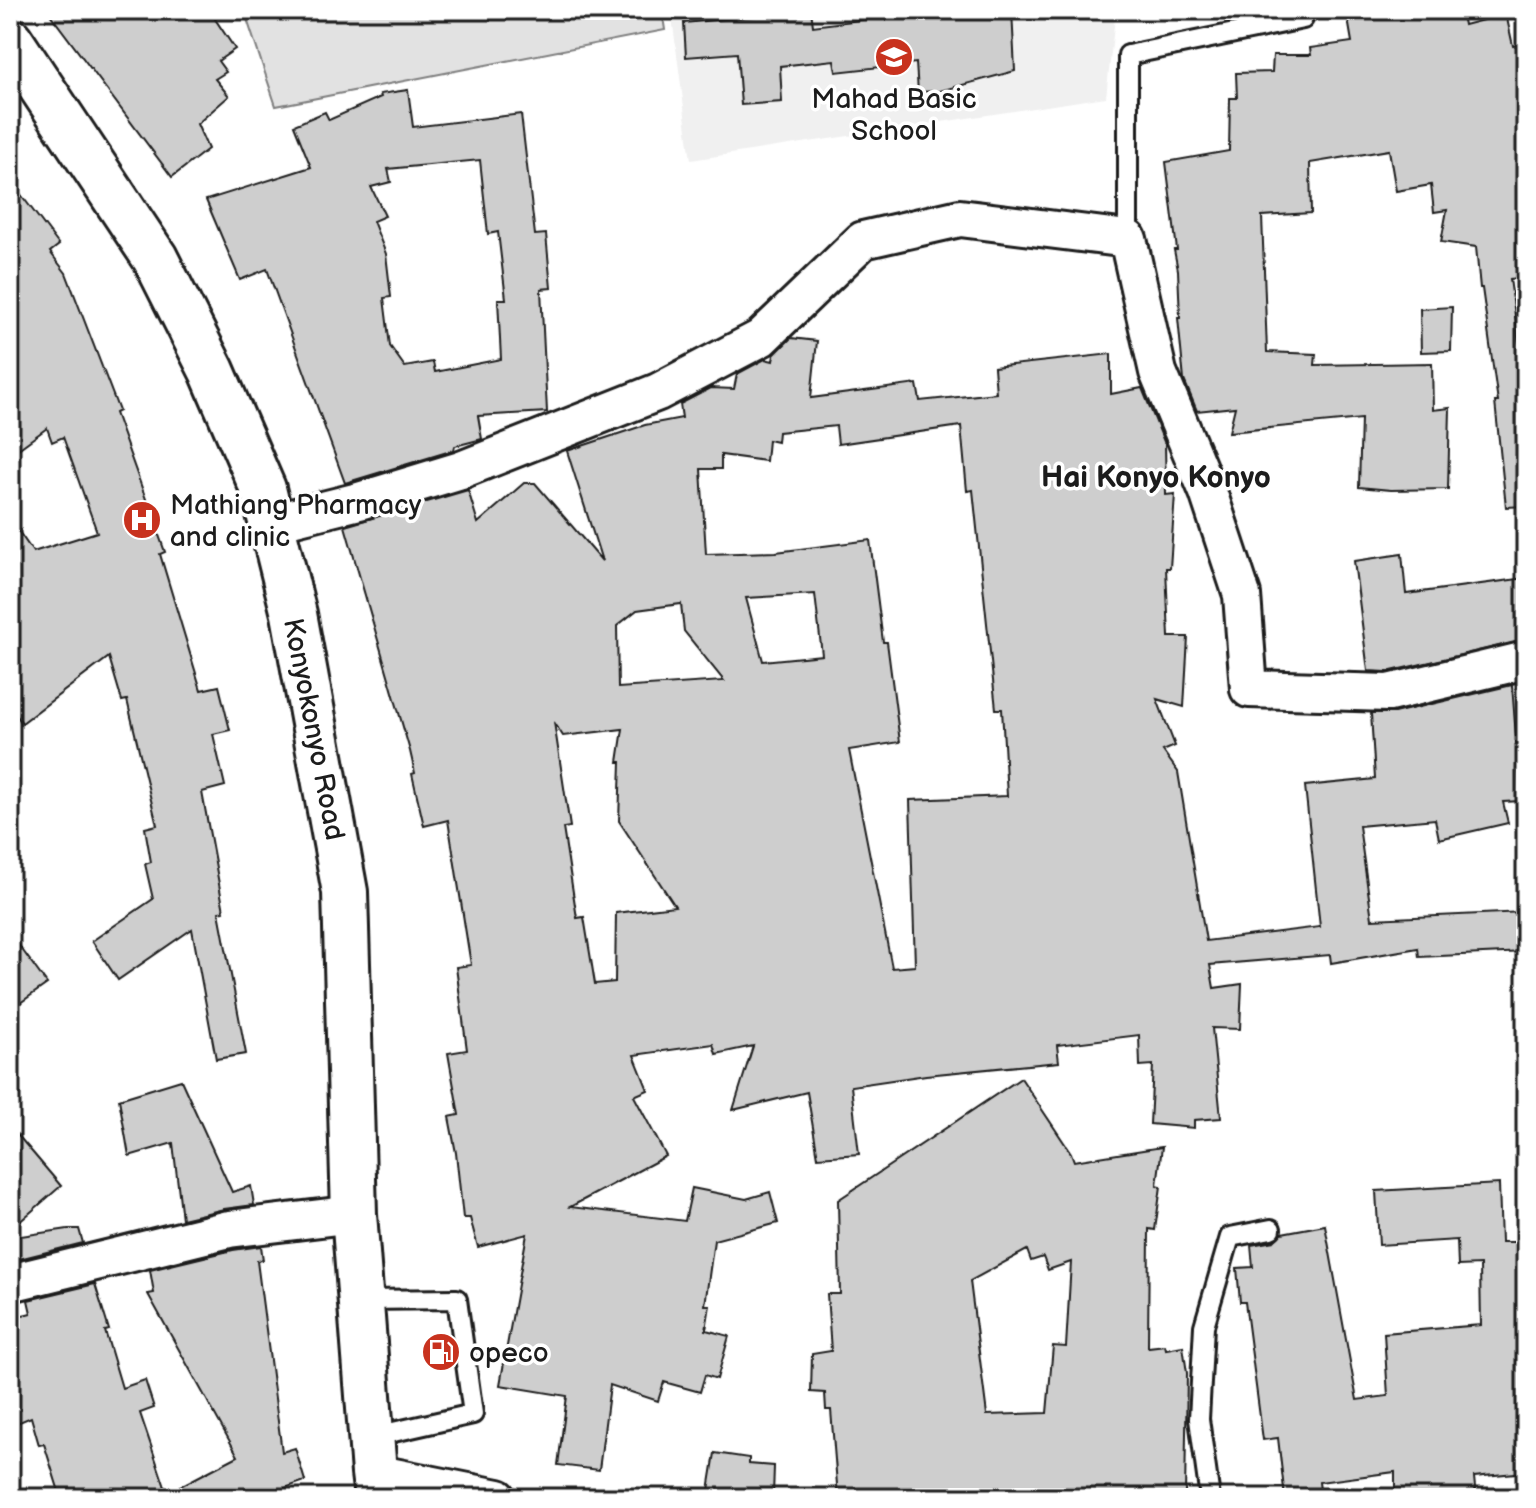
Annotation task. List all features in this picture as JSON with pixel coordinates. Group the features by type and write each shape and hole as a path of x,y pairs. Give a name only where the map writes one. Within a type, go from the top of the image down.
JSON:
{"main road":[{"name":"Konyokonyo Road","path":"10,40 155,258 212,371 263,489 294,614 345,892 354,1214 375,1479"}],"street":[{"path":"271,523 461,470 658,392 761,338 863,240 960,218 1128,239 1158,372 1208,492 1242,595 1249,689 1389,693 1526,660"},
{"path":"10,1283 229,1229 354,1214"},
{"path":"375,1479 498,1498"}],"lane":[{"path":"1128,239 1128,55 1303,19"},
{"path":"1210,1498 1199,1419 1204,1326 1230,1237 1271,1229"},
{"path":"361,1300 457,1299 473,1414 375,1479"}],"shaded area":[{"path":"244,10 662,10 665,30 276,106"},
{"name":"Mahad Basic School","path":"671,10 1113,10 1115,17 1106,97 691,160"}],"building":[{"path":"47,10 209,10 235,49 218,61 226,72 215,79 229,96 197,124 208,149 172,177"},
{"path":"754,10 811,10 813,26 915,13 915,10 1012,10 1015,71 940,91 918,92 916,63 836,72 834,60 780,66 782,102 741,105 737,53 686,57 684,23 755,16"},
{"path":"1392,10 1393,15 1420,10 1461,10 1464,25 1506,14 1513,46 1526,43 1526,235 1517,236 1521,278 1510,279 1526,395 1526,506 1506,507 1495,402 1498,402 1476,247 1441,242 1447,210 1434,212 1431,185 1396,191 1389,150 1310,163 1311,213 1262,216 1267,352 1316,354 1315,365 1432,363 1433,410 1450,408 1448,489 1359,487 1361,419 1229,432 1235,407 1197,411 1184,380 1178,318 1178,270 1174,250 1177,250 1166,162 1229,151 1230,98 1237,98 1236,73 1272,72 1273,55 1311,55 1310,48 1352,42 1347,13"},
{"path":"408,90 413,127 521,114 535,235 546,234 551,288 541,289 547,412 478,416 482,439 345,483 267,269 240,280 206,200 311,167 294,125 325,112 329,120 381,97 380,94","holes":["480,160 488,234 498,232 506,299 498,299 501,359 435,372 433,362 405,367 390,346 384,298 391,297 386,254 373,221 385,216 371,187 391,182 388,169"]},
{"path":"10,180 59,245 50,252 66,273 119,411 115,413 165,552 160,554 201,690 219,686 230,730 213,734 225,786 202,792 224,911 219,912 246,1054 216,1059 192,929 118,980 92,941 153,899 145,864 151,862 145,828 157,825 127,700 122,701 109,657 22,723 10,706 10,519 33,552 97,532 63,437 52,442 47,428 10,455"},
{"path":"1452,307 1451,351 1421,352 1420,309"},
{"path":"791,338 817,341 811,398 917,384 920,401 996,393 994,367 1111,354 1111,394 1142,388 1165,444 1166,495 1175,494 1170,568 1166,568 1169,637 1188,637 1184,707 1157,699 1175,746 1163,751 1178,772 1206,941 1320,927 1305,786 1375,779 1371,713 1394,713 1512,685 1521,801 1503,802 1508,823 1439,839 1435,819 1359,826 1372,919 1524,912 1525,952 1419,957 1418,948 1331,963 1330,955 1210,965 1214,988 1242,984 1240,1029 1212,1028 1221,1118 1194,1120 1194,1128 1150,1124 1153,1065 1140,1066 1139,1035 1057,1045 1059,1062 851,1086 859,1154 818,1157 807,1092 733,1110 753,1046 716,1054 713,1044 634,1055 648,1090 634,1096 666,1156 570,1207 685,1221 692,1188 746,1199 770,1192 778,1223 714,1240 705,1305 710,1305 706,1330 729,1336 717,1379 705,1375 700,1392 664,1382 658,1401 610,1385 599,1470 558,1465 567,1396 500,1385 527,1234 478,1247 470,1218 463,1218 449,1117 459,1115 448,1053 467,1050 456,967 471,965 448,820 424,826 410,751 345,526 468,490 478,523 524,483 535,483 602,561 567,451 645,425 682,418 680,404 711,388 734,389 737,374 765,359 773,361 774,355","holes":["836,426 838,444 961,426 967,491 973,490 996,709 1002,709 1007,796 910,800 915,966 892,968 849,750 900,742 870,540 776,552 706,554 701,469 721,469 721,455 766,461 768,440 777,442 778,432","815,594 822,655 763,661 746,598","681,604 684,631 724,681 618,688 617,626 637,610","554,722 563,736 623,729 618,762 621,762 619,821 675,906 616,913 615,982 595,984 584,917 577,918 563,828 570,827"]},
{"path":"1402,554 1406,594 1526,578 1526,640 1387,672 1368,671 1354,561"},
{"path":"10,933 47,984 10,1010"},
{"path":"1021,1078 1074,1161 1162,1147 1155,1230 1149,1229 1148,1347 1165,1345 1166,1349 1183,1346 1187,1373 1185,1495 1121,1495 1121,1498 838,1497 831,1410 826,1410 825,1393 811,1392 812,1354 831,1351 827,1294 840,1294 838,1200","holes":["1027,1250 1031,1261 1043,1257 1048,1270 1071,1262 1066,1347 1053,1346 1047,1413 987,1415 970,1281"]},
{"path":"181,1080 232,1192 251,1186 254,1205 182,1219 173,1143 129,1156 119,1099"},
{"path":"10,1126 61,1186 10,1230"},
{"path":"1499,1184 1501,1242 1526,1242 1526,1472 1474,1477 1476,1498 1395,1498 1395,1472 1319,1482 1321,1498 1285,1498 1278,1438 1263,1440 1245,1302 1240,1302 1237,1268 1253,1267 1251,1245 1274,1241 1282,1233 1325,1225 1357,1400 1388,1396 1384,1333 1481,1325 1480,1265 1458,1266 1457,1240 1379,1245 1376,1191"},
{"path":"79,1229 83,1243 19,1259 14,1237"},
{"path":"261,1246 263,1260 257,1261 282,1452 295,1448 305,1481 257,1498 61,1498 44,1444 39,1445 31,1417 10,1426 10,1318 31,1313 28,1300 95,1284 122,1388 145,1380 154,1408 140,1413 167,1493 238,1456 148,1294 154,1293 150,1270"},
{"path":"715,1453 749,1458 749,1464 774,1466 773,1496 709,1490"}],"place":[{"name":"Mahad Basic School","path":"894,57"},
{"name":"Mathiang Pharmacy and clinic","path":"142,520"},
{"name":"opeco","path":"441,1352"}],"district":[{"name":"Hai Konyo Konyo","path":"1156,477"}]}
